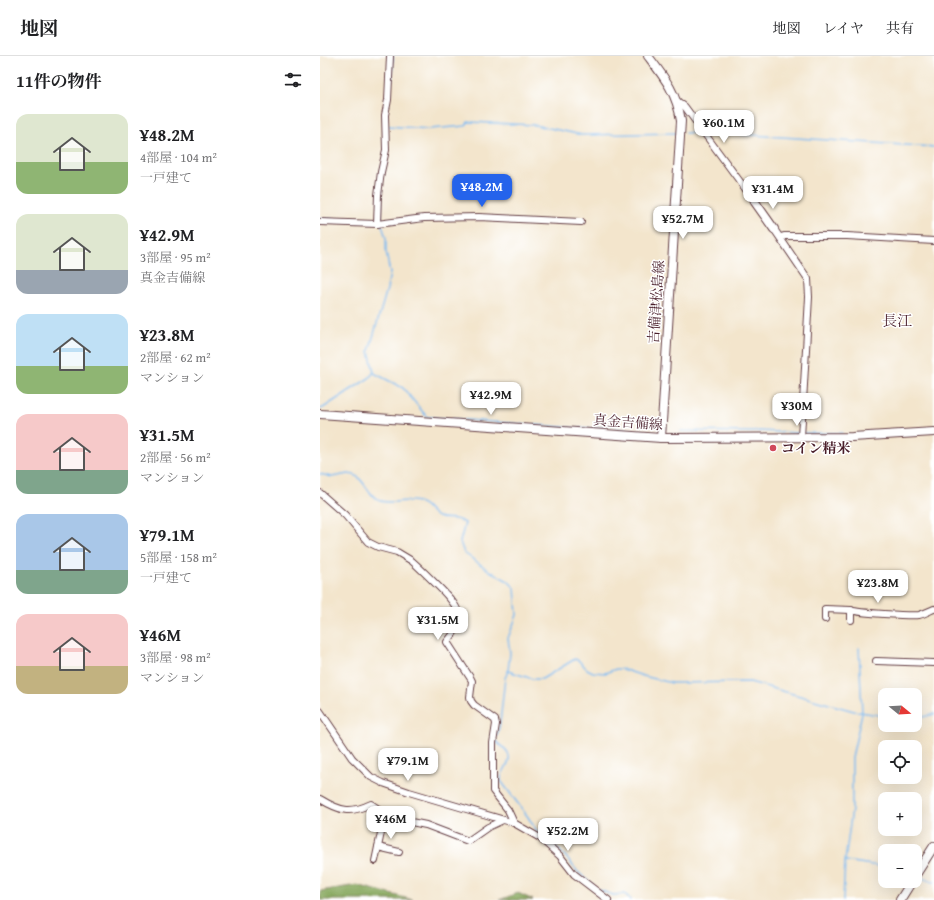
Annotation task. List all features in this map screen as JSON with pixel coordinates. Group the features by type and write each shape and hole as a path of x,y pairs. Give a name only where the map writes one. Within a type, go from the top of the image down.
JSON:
{"main road":[{"name":"吉備津松島線","path":"648,56 672,90 677,101 681,121 661,438"},
{"path":"755,202 774,229"},
{"name":"真金吉備線","path":"320,414 661,438 852,437 934,432"},
{"path":"922,865 934,846"},
{"path":"900,900 908,888"}],"street":[{"path":"379,222 381,172 386,150 385,115 388,100 390,56"},
{"path":"677,101 686,107 755,202"},
{"path":"320,222 379,222 424,218 515,218 581,222"},
{"path":"774,229 781,237 808,279 809,297 801,437"},
{"path":"781,237 847,236 934,241"},
{"path":"320,493 345,515 368,542 378,547 394,550 404,555 412,561 456,606 460,616 459,622 454,634 447,642 472,681 471,701 474,705 495,720 496,724 493,743 493,791 508,810 514,823"},
{"path":"825,619 825,609 851,610 853,612 867,613 920,615 934,609"},
{"path":"850,620 851,610"},
{"path":"876,661 934,663"},
{"path":"320,711 352,758 372,777 409,792 514,823 533,833 546,843 560,856 574,874 608,900"},
{"path":"320,799 353,811 371,804 385,814 406,821 426,824 468,841 488,827 503,820"},
{"path":"375,861 385,814"},
{"path":"378,846 399,852"}],"green space":[{"path":"357,885 413,900 320,900 320,891"},
{"path":"518,893 533,900 499,900"}],"waterway":[{"path":"392,80 393,56"},
{"path":"388,126 429,129 466,126 468,122 535,125 582,135 677,133"},
{"path":"685,133 701,132"},
{"path":"706,132 934,147"},
{"path":"381,221 382,189"},
{"path":"320,219 333,219"},
{"path":"320,409 369,378 374,372 369,351 387,289 390,273 386,252 386,238 382,225"},
{"path":"374,373 403,388 427,417 589,429 608,426 626,430 646,431"},
{"path":"681,431 759,431 799,433"},
{"path":"802,433 842,433"},
{"path":"320,474 332,477 348,474 355,475 378,500 386,502 408,501 422,503 438,517 457,519 465,523 460,542 464,553 490,571 508,581 515,588 517,615 508,638 510,653 508,671 533,679 542,679 575,659 593,672 605,673 616,669 622,669 672,683 750,682 854,711 878,715"},
{"path":"843,900 845,861 852,809 852,757 862,713 859,648"},
{"path":"497,736 505,678 508,671"},
{"path":"922,717 934,714"},
{"path":"496,741 507,751 509,757 508,764 502,774 501,781 536,830 548,839 566,857 577,871 593,885"},
{"path":"846,861 878,866"},
{"path":"922,878 934,882"},
{"path":"599,890 613,895 625,894 631,900"}],"place":[{"name":"コイン精米","path":"773,448"}],"district":[{"name":"長江","path":"897,320"}]}
